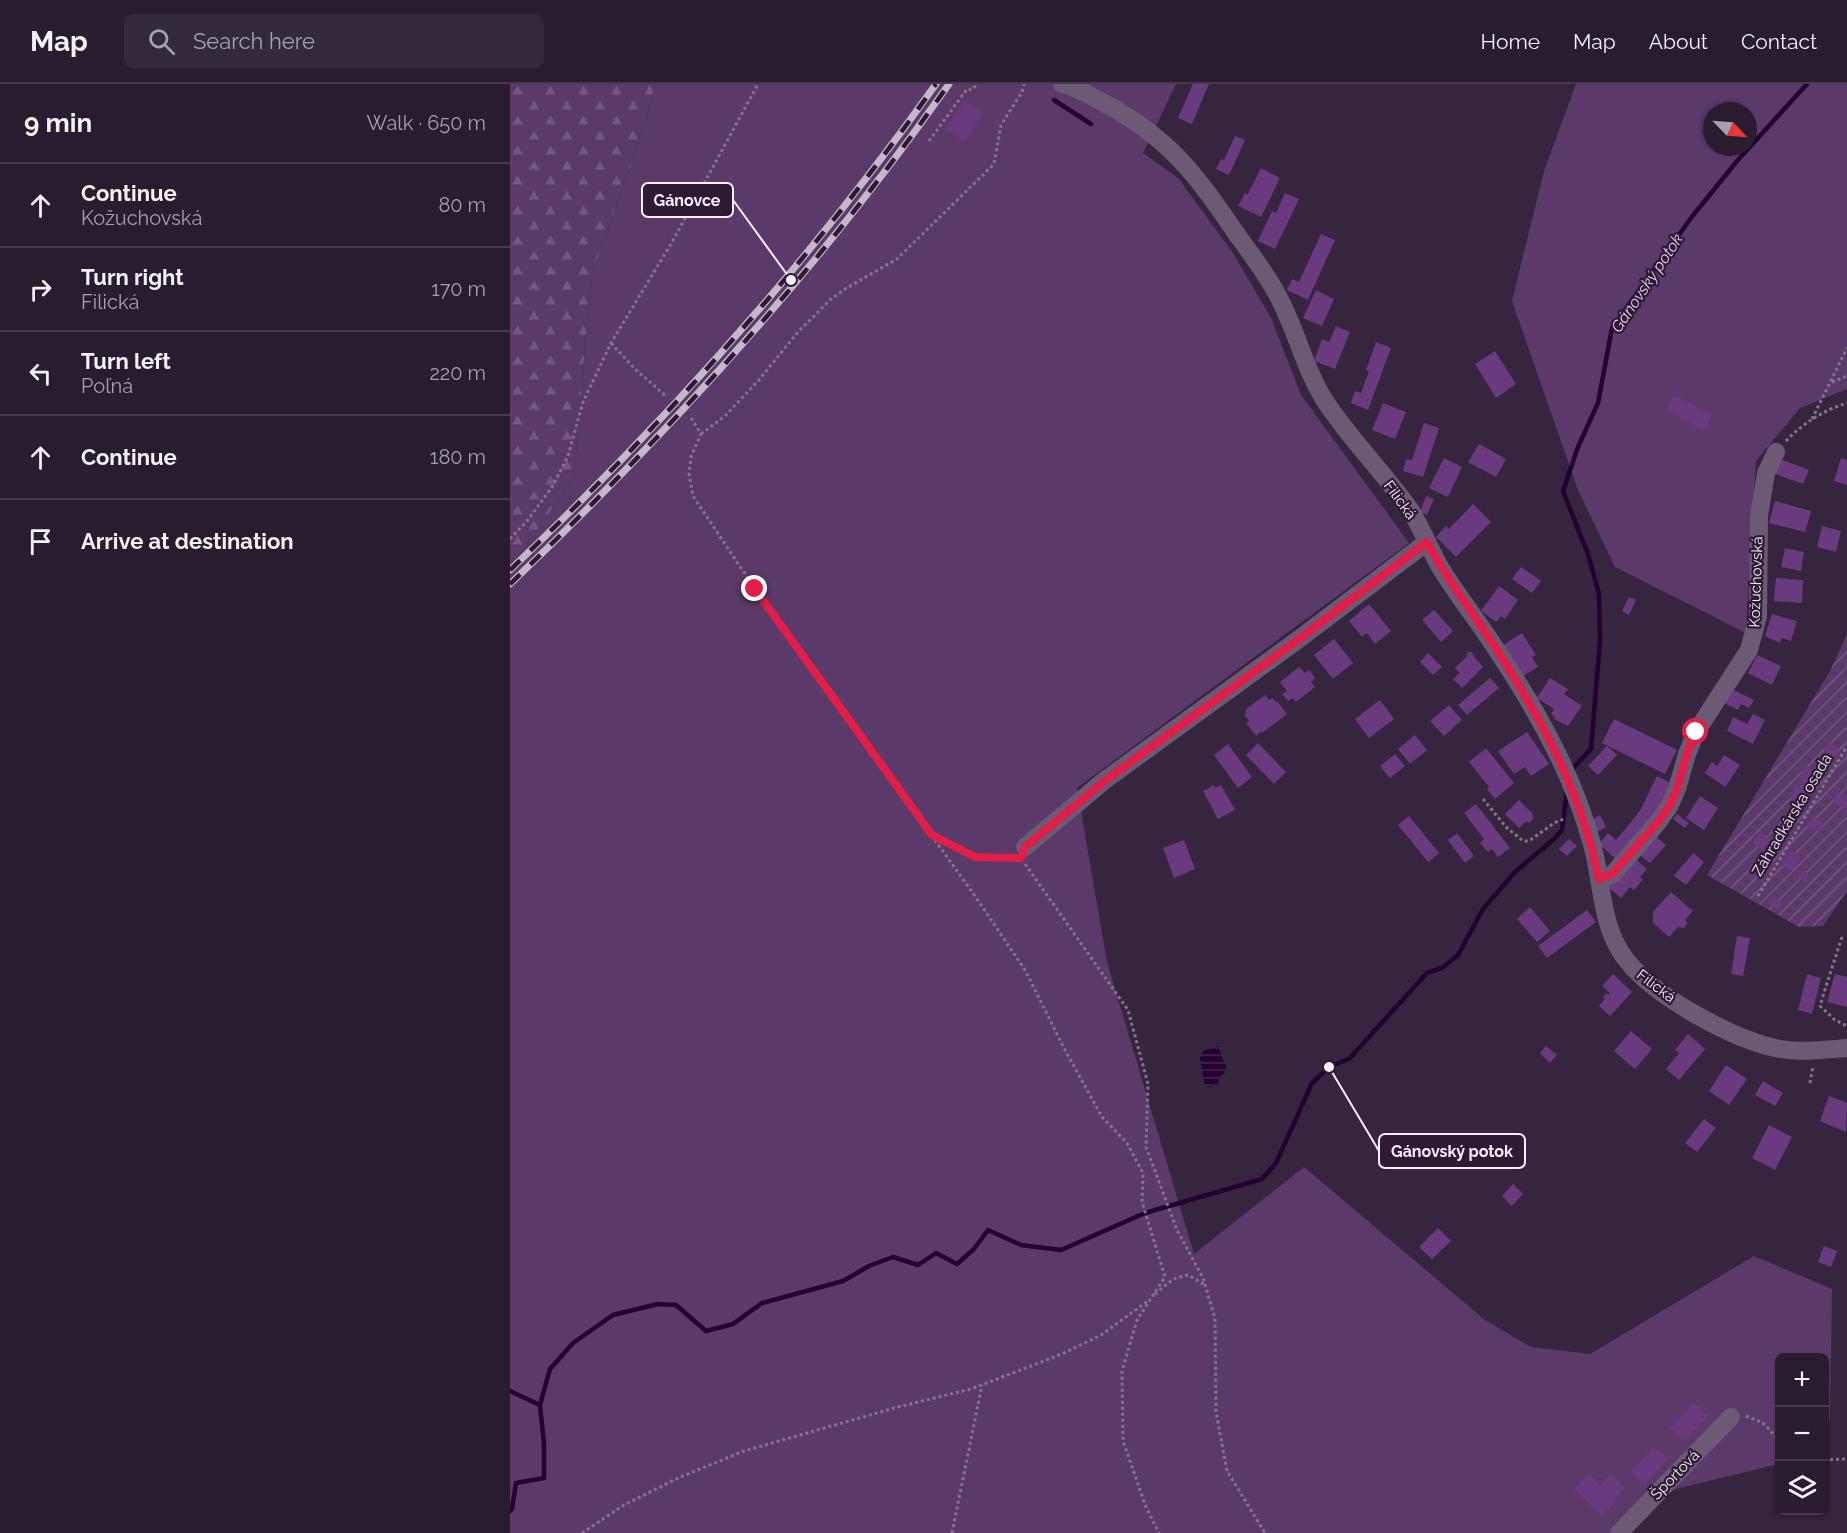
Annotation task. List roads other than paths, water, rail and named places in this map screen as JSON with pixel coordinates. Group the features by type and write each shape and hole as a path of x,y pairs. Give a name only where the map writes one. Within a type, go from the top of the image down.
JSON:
{"street":[{"name":"Filická","path":"1062,84 1084,92 1140,124 1167,145 1205,188 1278,295 1325,401 1410,510 1440,567 1497,650 1546,732 1570,782 1592,844 1606,918 1614,940 1625,959 1640,976 1654,987 1728,1031 1774,1048 1796,1051 1847,1048"},
{"name":"Kožuchovská","path":"1599,879 1612,874 1645,839 1665,813 1677,789 1696,732 1749,650 1758,616 1761,499 1766,473 1776,452"},
{"path":"1025,847 1106,780 1427,542"},
{"name":"Športová","path":"1619,1533 1731,1417"}],"waterway":[{"name":"Gánovský potok","path":"1572,774 1573,768 1591,749 1600,641 1599,594 1588,554 1563,491 1578,447 1598,403 1612,328 1691,218 1737,161 1807,84"},
{"path":"1054,100 1091,124"},
{"name":"Gánovský potok","path":"510,1511 516,1483 544,1478 544,1444 540,1405 550,1369 573,1343 613,1315 658,1304 676,1305 706,1331 733,1324 762,1303 843,1281 869,1266 893,1257 918,1265 936,1253 957,1264 974,1249 988,1230 1021,1245 1061,1250 1145,1213 1262,1179 1276,1163 1312,1083 1329,1067 1349,1059 1427,973 1442,968 1458,955 1483,909 1515,872 1562,830 1567,790"},
{"path":"510,1391 540,1405"}],"railway":[{"path":"510,570 625,456 735,337 839,213 936,84"},
{"path":"510,584 629,467 742,345 849,217 949,84"}],"place":[{"name":"Gánovce","path":"791,280"},
{"name":"Gánovský potok","path":"1329,1067"}]}
